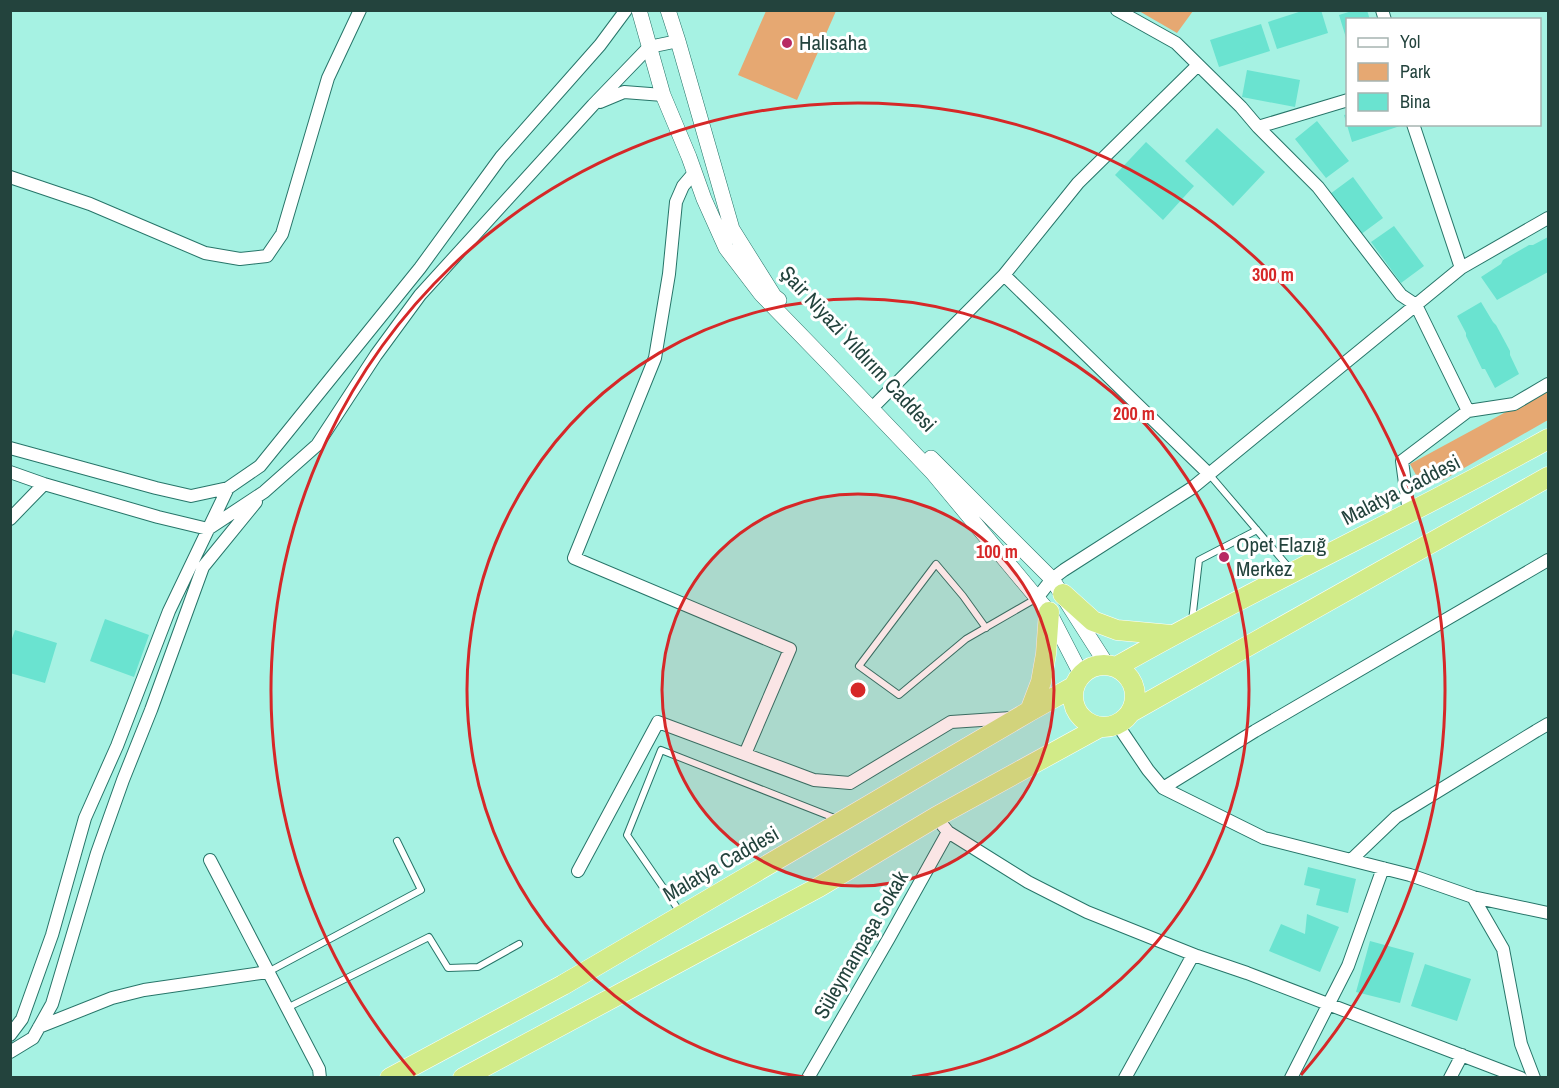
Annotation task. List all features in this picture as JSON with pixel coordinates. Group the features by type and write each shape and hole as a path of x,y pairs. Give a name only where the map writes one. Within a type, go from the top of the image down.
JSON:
{"highway":[{"name":"Malatya Caddesi","path":"1111,666 1548,439"},
{"path":"463,1077 819,887 942,825 1116,721 1548,477"},
{"path":"1058,586 1093,621 1117,630 1171,635"},
{"path":"1024,715 1041,682 1046,654 1043,605"},
{"path":"1093,666 1111,666 1124,671 1134,686 1134,704 1116,721 1089,724 1075,708 1072,698 1077,681 1093,666"},
{"name":"Malatya Caddesi","path":"390,1077 563,985 1024,715 1077,681"}],"street":[{"path":"10,177 90,204 205,253 240,259 267,256 282,234 328,78 360,10"},
{"path":"10,448 191,496 228,488 260,466 420,268 501,157 600,45 626,10"},
{"path":"639,10 663,94 704,199 726,248 761,294 932,472 1043,605 1077,681"},
{"name":"Şair Niyazi Yıldırım Caddesi","path":"668,10 732,229 774,296 1058,586 1111,666"},
{"path":"1117,10 1176,43 1241,106 1258,127 1318,187 1401,295 1416,305 1468,411"},
{"path":"10,472 158,517 208,529 264,492 317,445 420,295 649,47 678,41"},
{"path":"877,403 1004,275 1078,183 1198,65"},
{"path":"593,105 624,92 663,94"},
{"path":"1258,127 1346,100"},
{"path":"1414,126 1461,268"},
{"path":"694,172 683,186 676,202 669,274 656,358 574,558 790,649 745,754"},
{"path":"1043,605 1058,586 1064,570 1192,488 1461,268 1548,218"},
{"path":"1004,275 1209,474"},
{"path":"1409,513 1402,461 1468,411 1514,404 1548,384"},
{"path":"10,519 44,484"},
{"path":"10,1035 22,1019 52,935 85,818 117,746 169,611 228,488"},
{"path":"10,1052 33,1038 52,1004 97,853 203,567 264,492"},
{"path":"1163,788 1254,731 1548,560"},
{"path":"578,871 658,722 814,780 850,783 951,722 1024,715"},
{"path":"1116,721 1148,770 1163,788 1264,838 1410,875 1473,897 1548,913"},
{"path":"1351,860 1396,817 1548,724"},
{"path":"942,825 1028,882 1087,912 1193,955 1247,973 1521,1077"},
{"name":"Süleymanpaşa Sokak","path":"808,1077 889,938 942,825"},
{"path":"210,860 319,1070 320,1077"},
{"path":"1291,1077 1348,966 1383,868"},
{"path":"1473,897 1503,949 1521,1044 1534,1077"},
{"path":"1125,1077 1193,955"},
{"path":"39,1027 112,998 268,972"},
{"path":"1450,1077 1462,1055"}],"lane":[{"path":"1209,474 1293,573"},
{"path":"1191,625 1199,560 1257,530"},
{"path":"986,628 936,564 859,666 898,694 966,639 986,628 1043,605"},
{"path":"682,915 627,836 661,750 842,821"},
{"path":"268,972 421,890 398,841"},
{"path":"287,1008 429,938 448,968 478,967 519,944"}],"green space":[{"path":"1193,10 1177,33 1139,11"},
{"name":"Halısaha","path":"766,11 836,11 797,100 738,75"},
{"path":"1548,389 1548,420 1445,479 1433,484 1421,484 1410,464"}],"building":[{"path":"1305,10 1321,10 1328,33 1277,49 1268,22"},
{"path":"1355,10 1367,10 1369,18 1346,18 1346,38 1339,15"},
{"path":"1261,24 1270,51 1219,67 1210,40"},
{"path":"1247,70 1300,80 1295,107 1242,97"},
{"path":"1317,121 1349,161 1326,178 1295,139"},
{"path":"1347,126 1400,126 1352,142"},
{"path":"1217,128 1265,172 1233,206 1185,161"},
{"path":"1146,142 1194,186 1163,220 1115,175"},
{"path":"1353,177 1383,218 1360,235 1330,194"},
{"path":"1394,226 1424,266 1401,283 1371,242"},
{"path":"1548,237 1548,272 1497,300 1481,277 1501,264 1503,260"},
{"path":"1481,302 1510,351 1519,374 1495,388 1485,369 1482,369 1457,316"},
{"path":"105,619 149,635 134,677 90,661"},
{"path":"15,630 57,643 45,683 10,673 10,644"},
{"path":"1308,867 1356,879 1348,913 1316,905 1320,889 1304,885"},
{"path":"1307,914 1339,927 1320,972 1269,951 1281,924 1305,934"},
{"path":"1370,941 1414,953 1400,1003 1356,992"},
{"path":"1425,964 1471,979 1457,1021 1411,1006"}],"place":[{"name":"Halısaha","path":"787,43"},
{"name":"Opet Elazığ Merkez","path":"1224,557"}]}
